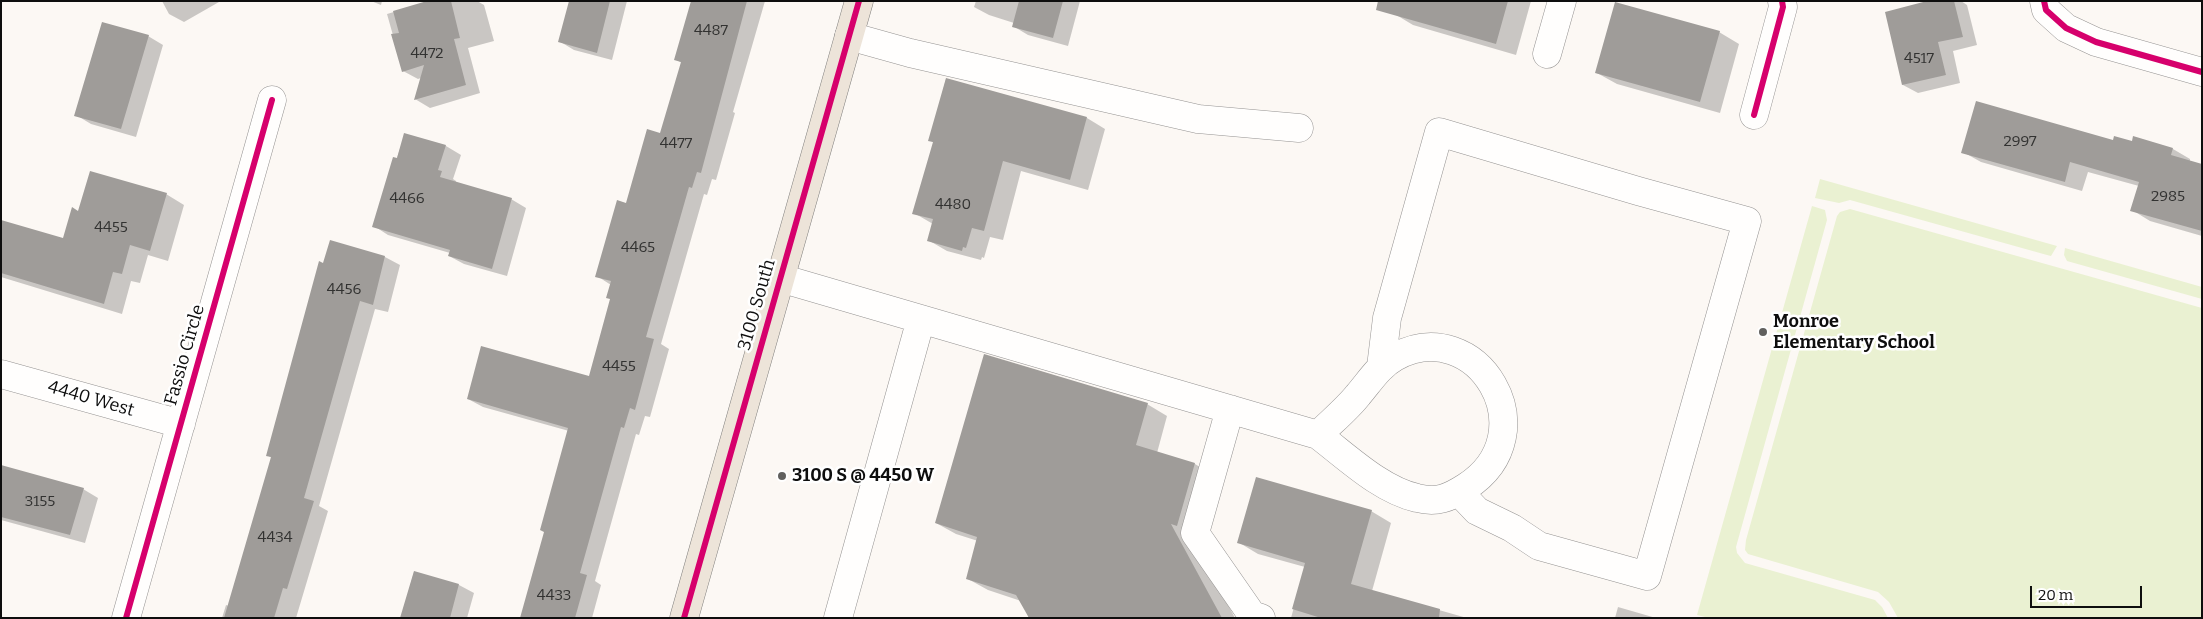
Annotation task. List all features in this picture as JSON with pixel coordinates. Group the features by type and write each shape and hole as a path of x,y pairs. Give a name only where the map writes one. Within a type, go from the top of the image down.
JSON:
{"main road":[{"name":"3100 South","path":"684,618 859,1"}],"street":[{"path":"1547,54 1562,1"},
{"path":"1754,115 1783,7 1782,1"},
{"path":"2045,6 2066,28 2096,42 2202,72"},
{"path":"849,36 910,53 1198,119 1299,128"},
{"name":"Fassio Circle","path":"126,618 272,100"},
{"path":"1381,367 1387,318 1439,132 1629,188 1747,220 1647,576 1539,546 1512,528 1477,511 1459,492"},
{"path":"780,278 865,301 920,320 1318,435 1389,488 1416,498 1440,500 1459,492 1477,480 1492,463 1501,445 1505,424 1501,401 1490,379 1475,364 1459,353 1427,346 1396,357 1381,367 1358,396 1318,435"},
{"path":"838,618 920,320"},
{"name":"4440 West","path":"1,374 181,424"},
{"path":"1230,409 1195,533 1252,615 1261,618"}],"green space":[{"path":"1820,179 2057,246 2051,256 1850,200 1839,203 1815,198"},
{"path":"1812,206 1825,210 1827,220 1736,547 1737,553 1745,563 1875,600 1882,607 1888,618 1709,618 1697,615"},
{"path":"1850,209 2202,308 2202,618 1898,618 1889,602 1878,592 1748,554 1745,550 1746,540 1837,216 1840,212"},
{"path":"2065,248 2202,287 2202,299 2067,261 2064,255"}],"building":[{"path":"427,1 451,1 460,38 454,39 466,85 414,100 424,65 402,72 391,34 399,33 393,11"},
{"path":"569,1 610,1 597,53 558,42"},
{"path":"691,1 747,1 701,173 697,172 692,188 689,187 646,337 654,339 635,410 630,408 624,428 621,427 580,573 587,575 575,618 520,618 544,532 540,530 568,428 467,399 481,346 589,376 610,299 606,298 611,281 595,277 617,200 626,203 647,129 660,133 681,62 674,60"},
{"path":"1019,1 1063,1 1053,38 1012,27"},
{"path":"1378,1 1508,1 1496,44 1376,10"},
{"path":"1927,1 1954,1 1963,37 1938,42 1946,75 1902,85 1885,12"},
{"path":"1615,2 1720,31 1700,102 1595,73"},
{"path":"102,22 149,35 121,129 74,116"},
{"path":"946,78 1087,117 1070,180 1003,161 984,231 972,228 966,248 963,247 962,251 927,241 933,219 912,214 933,142 928,141"},
{"path":"1976,101 2113,140 2114,136 2132,141 2133,136 2173,148 2171,155 2202,164 2202,231 2130,211 2139,182 2070,162 2065,182 1961,153"},
{"path":"404,133 446,145 438,170 442,171 440,177 512,198 492,269 448,256 450,250 372,227 393,157 397,158"},
{"path":"90,171 167,193 150,251 130,245 122,274 113,272 104,304 1,273 1,220 63,238 72,207 78,211"},
{"path":"330,240 385,256 373,305 360,301 304,498 314,501 287,589 283,588 274,618 224,618 271,457 266,456 319,261 323,263"},
{"path":"984,354 1148,403 1136,445 1195,463 1177,526 1171,524 1222,618 1029,618 1016,595 966,579 977,537 935,523"},
{"path":"1,465 84,488 70,535 1,517"},
{"path":"1256,477 1372,510 1351,584 1440,609 1439,618 1321,618 1292,609 1305,563 1237,543"},
{"path":"414,571 459,584 450,618 400,618"}],"cycle path":[{"path":"684,618 859,1"},
{"path":"1754,115 1783,7 1782,1"},
{"path":"2044,1 2046,10 2066,28 2096,42 2202,72"},
{"path":"126,618 272,100"}],"place":[{"name":"Monroe Elementary School","path":"1763,332"},
{"name":"3100 S @ 4450 W","path":"782,476"}]}
